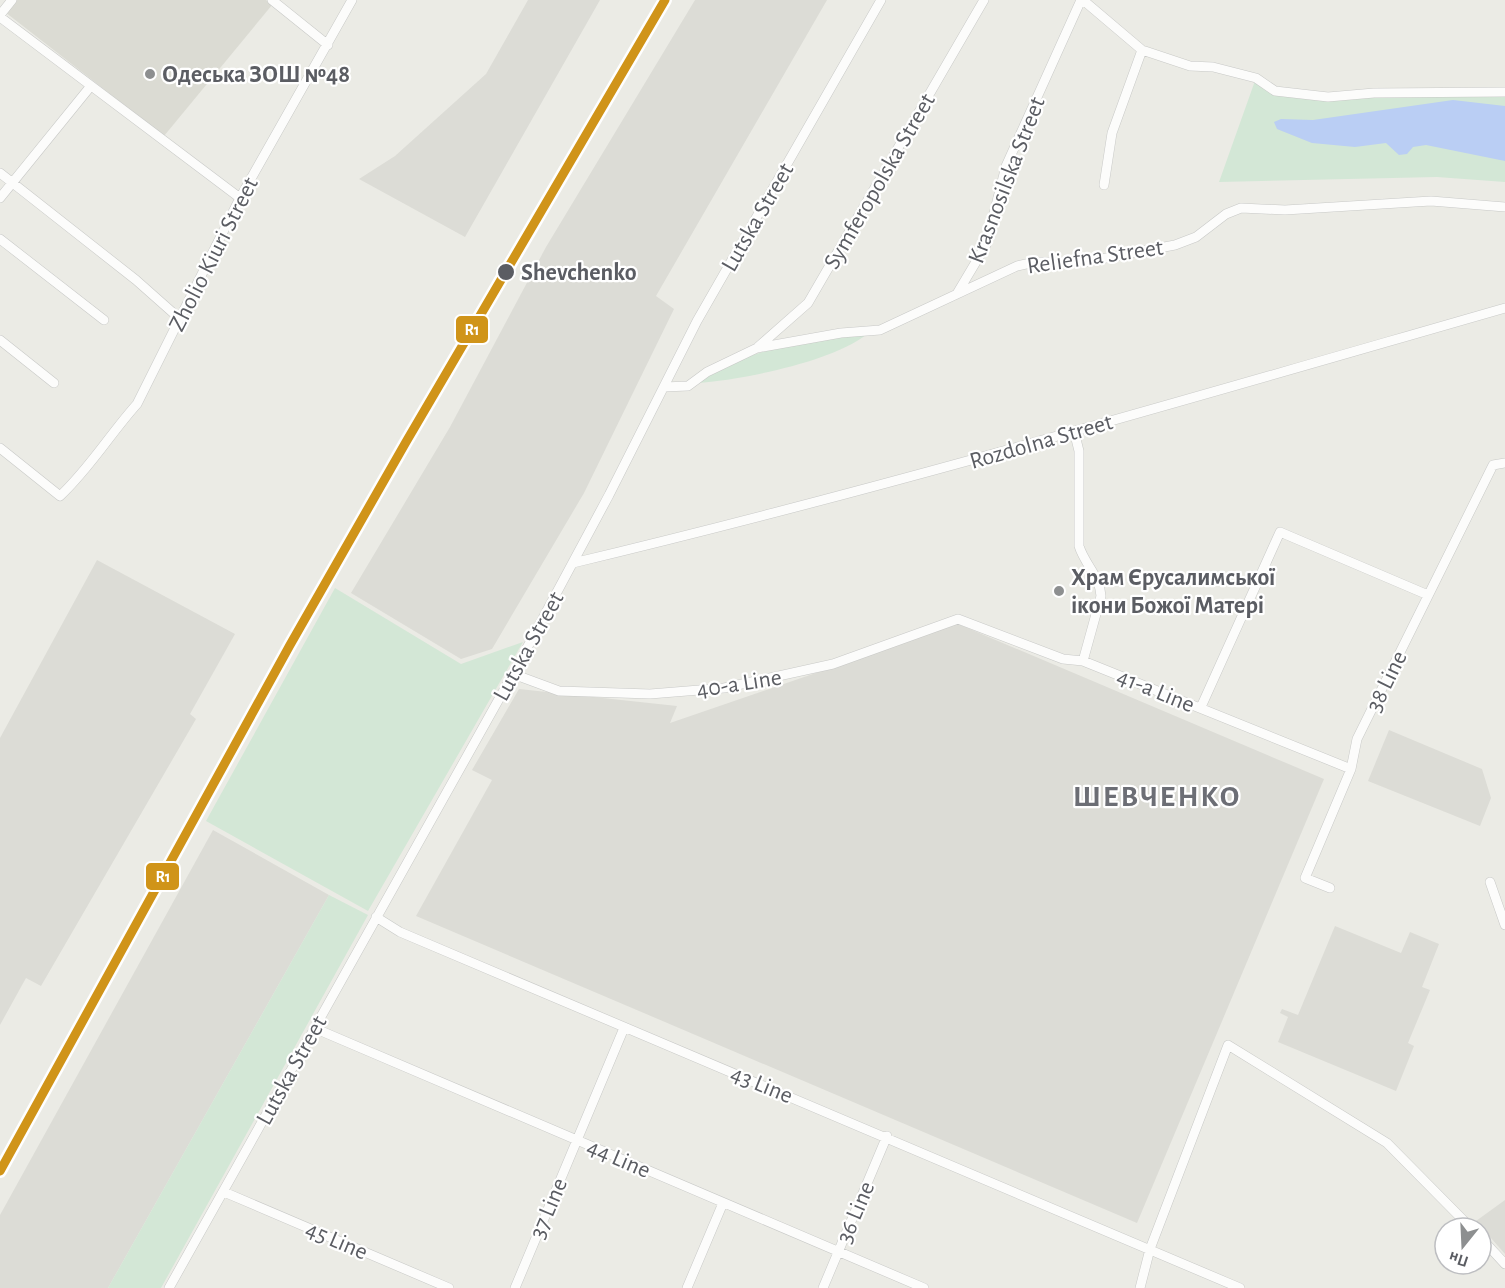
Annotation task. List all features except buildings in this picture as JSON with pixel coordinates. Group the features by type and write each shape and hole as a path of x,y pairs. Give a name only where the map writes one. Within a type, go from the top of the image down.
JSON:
{"street":[{"path":"12,0 0,16 90,87 240,198"},
{"path":"272,0 328,45"},
{"name":"Zholio Kiuri Street","path":"0,448 60,496 89,467 111,432 137,404 240,198 352,0"},
{"name":"Lutska Street","path":"169,1288 513,674 573,563 697,321 880,0"},
{"name":"Symferopolska Street","path":"758,348 808,303 984,0"},
{"path":"1082,0 1142,50 1190,66 1213,67 1256,78 1275,91 1328,97 1374,93 1505,92"},
{"name":"Krasnosilska Street","path":"958,293 986,245 1006,166 1082,0"},
{"path":"1104,185 1112,133 1142,50"},
{"path":"0,198 90,87"},
{"path":"0,173 136,280 180,319"},
{"name":"Reliefna Street","path":"664,387 688,386 707,372 758,348 841,333 880,330 1017,266 1035,262 1085,262 1175,245 1196,237 1226,214 1241,208 1285,210 1431,201 1505,207"},
{"path":"0,239 104,320"},
{"name":"Rozdolna Street","path":"573,563 733,525 1505,308"},
{"path":"0,340 54,383"},
{"path":"1074,431 1079,451 1079,546 1083,559 1097,578 1101,588 1101,596 1083,661"},
{"name":"38 Line","path":"1330,888 1305,878 1351,769 1357,739 1493,465 1505,463"},
{"path":"1201,707 1280,532 1428,595"},
{"name":"41-a Line","path":"958,619 1063,659 1083,661 1351,769"},
{"name":"40-a Line","path":"513,674 559,691 650,694 724,688 833,664 958,619"},
{"path":"1490,882 1505,925"},
{"name":"43 Line","path":"376,917 400,932 624,1028 887,1136 1240,1288"},
{"name":"44 Line","path":"314,1028 924,1288"},
{"name":"37 Line","path":"514,1288 624,1028"},
{"path":"1140,1288 1149,1249 1228,1045 1387,1143 1459,1216"},
{"name":"36 Line","path":"823,1288 887,1136"},
{"name":"45 Line","path":"224,1192 449,1288"},
{"path":"687,1288 723,1203"},
{"path":"1493,1250 1505,1263"}],"shaded area":[{"name":"Одеська ЗОШ №48","path":"14,0 266,0 272,5 164,136 5,12"},
{"path":"528,0 600,0 465,237 359,179 395,156 486,74"},
{"path":"695,0 827,0 656,296 674,309 584,493 492,649 461,659 351,593 450,427 546,247"},
{"path":"97,560 235,634 190,714 196,719 41,986 26,978 0,1025 0,738"},
{"path":"958,624 1324,779 1137,1223 416,916 492,780 472,770 519,689 677,706 670,723"},
{"path":"1389,730 1482,769 1491,798 1480,826 1368,781"},
{"path":"213,830 329,895 108,1288 0,1288 0,1215"},
{"path":"1335,926 1401,953 1410,932 1439,944 1422,987 1430,990 1408,1043 1414,1046 1396,1091 1278,1042 1288,1017 1280,1013 1282,1009 1298,1015"},
{"path":"1505,1200 1505,1254 1493,1240 1493,1216 1483,1216"}],"green space":[{"path":"1256,78 1275,91 1328,97 1505,92 1505,182 1437,177 1219,182"},
{"path":"866,335 831,353 785,368 761,374 697,383 734,362 756,354 823,339"},
{"path":"335,588 461,664 523,642 368,911 206,821"},
{"path":"329,895 368,915 161,1288 108,1288"}],"water":[{"path":"1453,100 1505,106 1505,161 1426,145 1413,147 1407,154 1399,155 1386,143 1355,147 1312,143 1277,129 1274,122 1281,119 1313,120"}],"transit line":[{"name":"R1","path":"0,1171 290,645 665,0"}],"place":[{"name":"Одеська ЗОШ №48","path":"150,74"},
{"name":"Shevchenko","path":"506,272"},
{"name":"Храм Єрусалимської ікони Божої Матері","path":"1059,591"}],"district":[{"name":"ШЕВЧЕНКО","path":"1157,796"}]}
